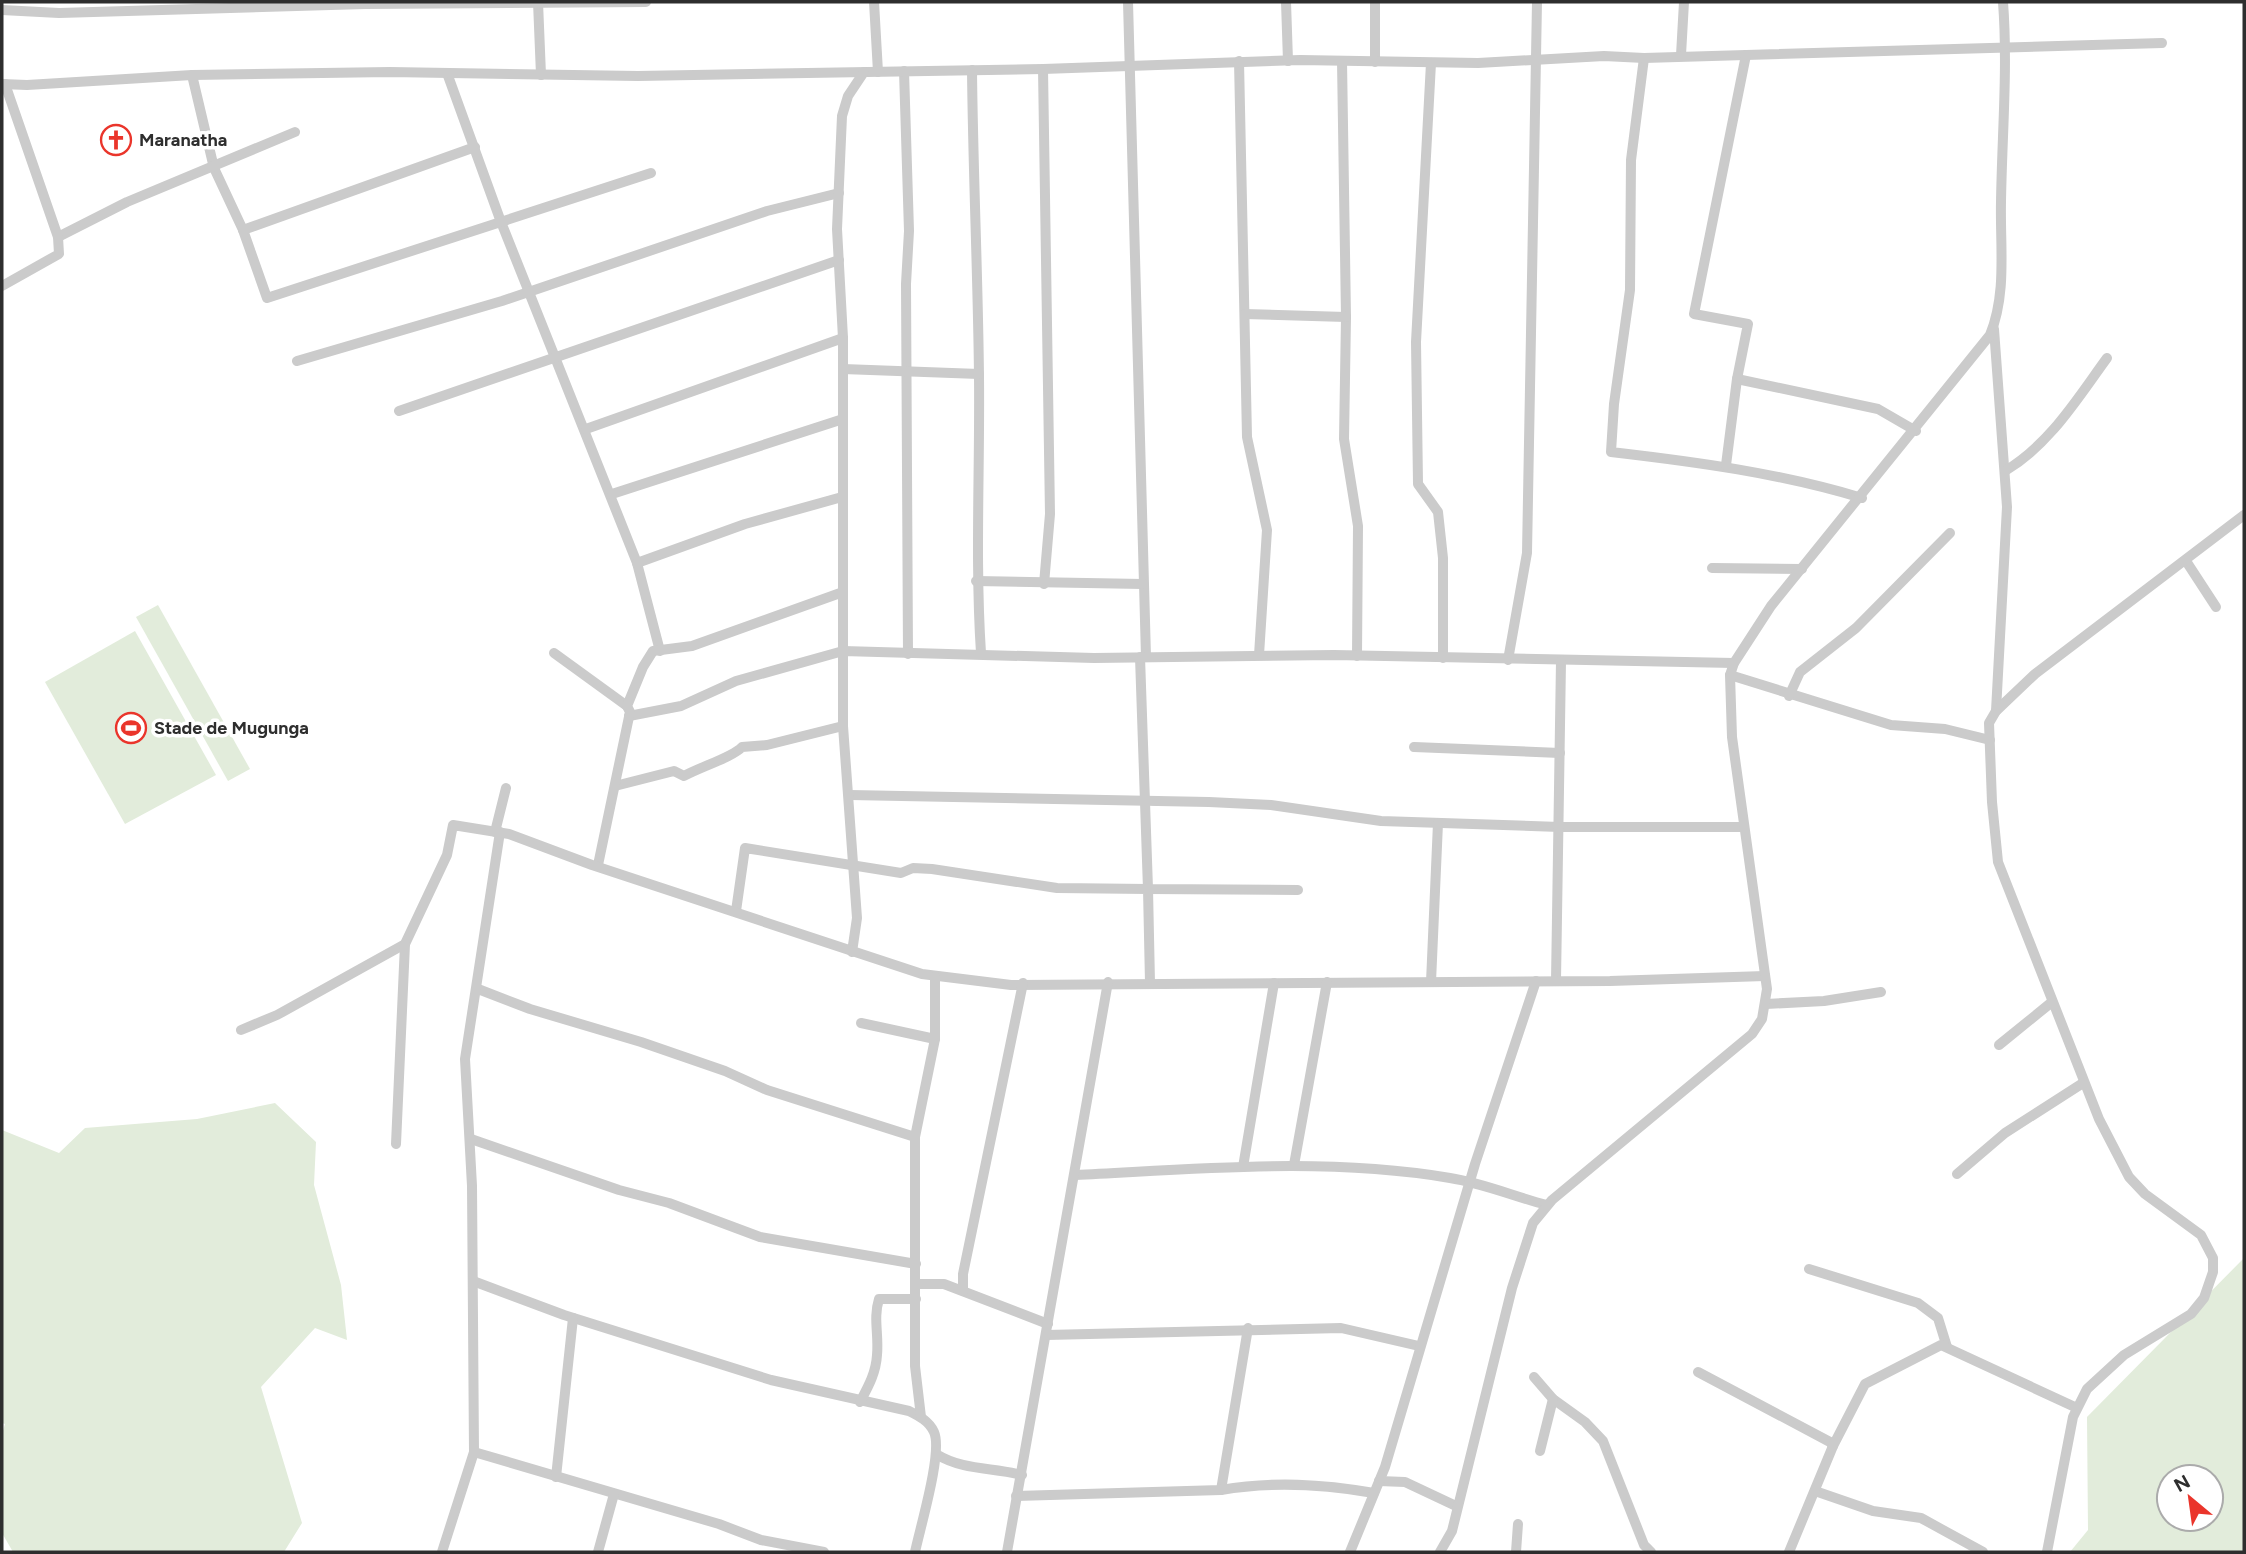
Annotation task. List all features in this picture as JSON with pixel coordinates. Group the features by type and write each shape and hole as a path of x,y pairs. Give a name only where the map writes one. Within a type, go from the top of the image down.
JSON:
{"street":[{"path":"2,10 60,13 365,4 646,2"},
{"path":"874,2 878,72"},
{"path":"1128,2 1150,983"},
{"path":"1286,2 1288,61"},
{"path":"1375,2 1376,62"},
{"path":"1508,660 1527,553 1537,2"},
{"path":"1681,55 1684,2"},
{"path":"1996,711 2007,507 1994,326 2002,289 2000,225 2006,47 2003,2"},
{"path":"538,3 541,75"},
{"path":"2,286 59,254 58,237 4,84 192,75 878,72 1239,61 1431,63 2162,43"},
{"path":"1726,465 1737,379 1748,324 1694,314 1746,55"},
{"path":"1644,58 1631,160 1630,290 1614,404 1611,452 1726,465 1802,480 1862,498"},
{"path":"1239,61 1247,437 1267,530 1259,655"},
{"path":"1342,61 1346,317 1344,439 1358,526 1357,656"},
{"path":"1431,63 1416,342 1418,484 1438,512 1443,558 1443,658"},
{"path":"1043,69 1050,514 1044,584"},
{"path":"972,70 979,374 976,581 981,653"},
{"path":"904,71 909,232 906,284 908,654"},
{"path":"852,953 857,918 843,726 843,338 839,193 842,116 848,96 864,72"},
{"path":"447,73 501,222 638,563 660,651"},
{"path":"192,75 214,168 243,230 267,298 651,173"},
{"path":"58,237 127,202 295,132"},
{"path":"243,230 475,147"},
{"path":"297,361 529,291 766,211 839,193"},
{"path":"399,411 839,260"},
{"path":"1245,314 1346,317"},
{"path":"1440,1552 1452,1531 1456,1506 1512,1288 1533,1223 1548,1205 1752,1034 1762,1020 1766,1004 1765,976 1732,737 1730,675 1734,663 1771,606 1979,352 1994,326"},
{"path":"586,429 843,338"},
{"path":"2005,471 2027,458 2061,422 2107,358"},
{"path":"843,369 979,374"},
{"path":"1737,379 1878,409 1916,431"},
{"path":"612,494 843,419"},
{"path":"638,563 745,524 842,497"},
{"path":"2047,1552 2071,1427 2087,1390 2109,1368 2154,1335 2191,1314 2206,1292 2213,1258 2201,1234 2145,1194 2129,1177 2083,1083 1998,862 1992,802 1989,723 1996,711 2035,674 2244,515"},
{"path":"1789,696 1800,672 1856,628 1950,533"},
{"path":"2186,561 2217,607"},
{"path":"1712,568 1802,569"},
{"path":"976,581 1143,584"},
{"path":"598,865 628,711 643,667 653,650 660,651 711,639 843,592"},
{"path":"554,653 628,711 681,706 736,681 843,651 908,654 1357,656 1734,663"},
{"path":"1556,981 1561,661"},
{"path":"1730,675 1789,696 1891,725 1945,729 1990,740"},
{"path":"615,786 674,771 684,776 706,763 736,753 742,747 767,745 843,726"},
{"path":"1414,747 1560,753"},
{"path":"442,1552 474,1452 471,1139 465,1059 478,989 497,832 506,788"},
{"path":"850,795 1271,805 1381,821 1560,827 1744,827"},
{"path":"1431,982 1438,823"},
{"path":"396,1144 405,944 447,855 453,825 497,832 736,911 852,953 935,977 1023,983 1274,983 1765,976"},
{"path":"736,911 745,848 901,873 913,868 933,869 936,872 1057,888 1298,890"},
{"path":"241,1030 277,1015 405,944"},
{"path":"921,1417 915,1366 915,1137 935,1039 935,977"},
{"path":"1350,1552 1379,1481 1470,1182 1536,981"},
{"path":"1007,1552 1016,1496 1023,1475 1108,982"},
{"path":"1294,1165 1328,982"},
{"path":"963,1291 963,1274 1023,983"},
{"path":"1243,1167 1274,983"},
{"path":"478,989 530,1009 725,1071 767,1090 915,1137"},
{"path":"1766,1004 1824,1001 1881,992"},
{"path":"1999,1045 2052,1002"},
{"path":"861,1023 935,1039"},
{"path":"1957,1174 2005,1133 2083,1083"},
{"path":"471,1139 619,1190 669,1203 760,1237 916,1264"},
{"path":"1075,1175 1294,1165 1402,1172 1470,1182 1548,1205"},
{"path":"1809,1269 1918,1303 1938,1318 1947,1347"},
{"path":"473,1281 573,1318 771,1380 909,1411 921,1417 934,1432 936,1454 915,1552"},
{"path":"916,1284 944,1284 1047,1329 1341,1328 1419,1346"},
{"path":"860,1402 875,1373 878,1353 875,1312 879,1299 916,1299"},
{"path":"556,1477 573,1318"},
{"path":"1221,1490 1248,1328"},
{"path":"1789,1552 1833,1446 1864,1384 1941,1345 2077,1408"},
{"path":"1698,1372 1830,1441 1833,1446"},
{"path":"1534,1377 1553,1399 1586,1422 1603,1441 1644,1545 1651,1552"},
{"path":"1540,1451 1553,1399"},
{"path":"474,1452 719,1524 761,1541 824,1552"},
{"path":"936,1454 961,1467 998,1469 1023,1475"},
{"path":"1379,1481 1405,1482 1456,1506"},
{"path":"1016,1496 1221,1490 1254,1484 1323,1484 1374,1493"},
{"path":"1815,1491 1873,1511 1922,1518 1983,1552"},
{"path":"598,1552 614,1494"},
{"path":"1516,1552 1518,1524"}],"green space":[{"path":"158,605 250,769 228,781 136,617"},
{"name":"Stade de Mugunga","path":"135,631 216,775 125,824 45,682"},
{"path":"275,1103 316,1142 314,1185 341,1285 347,1340 315,1328 261,1387 302,1523 284,1552 13,1552 2,1533 2,1434 5,1424 2,1423 2,1130 59,1153 85,1128 197,1119"},
{"path":"2244,1258 2244,1552 2070,1552 2088,1530 2087,1417"}],"place":[{"name":"Maranatha","path":"116,140"},
{"name":"Stade de Mugunga","path":"131,728"}]}
